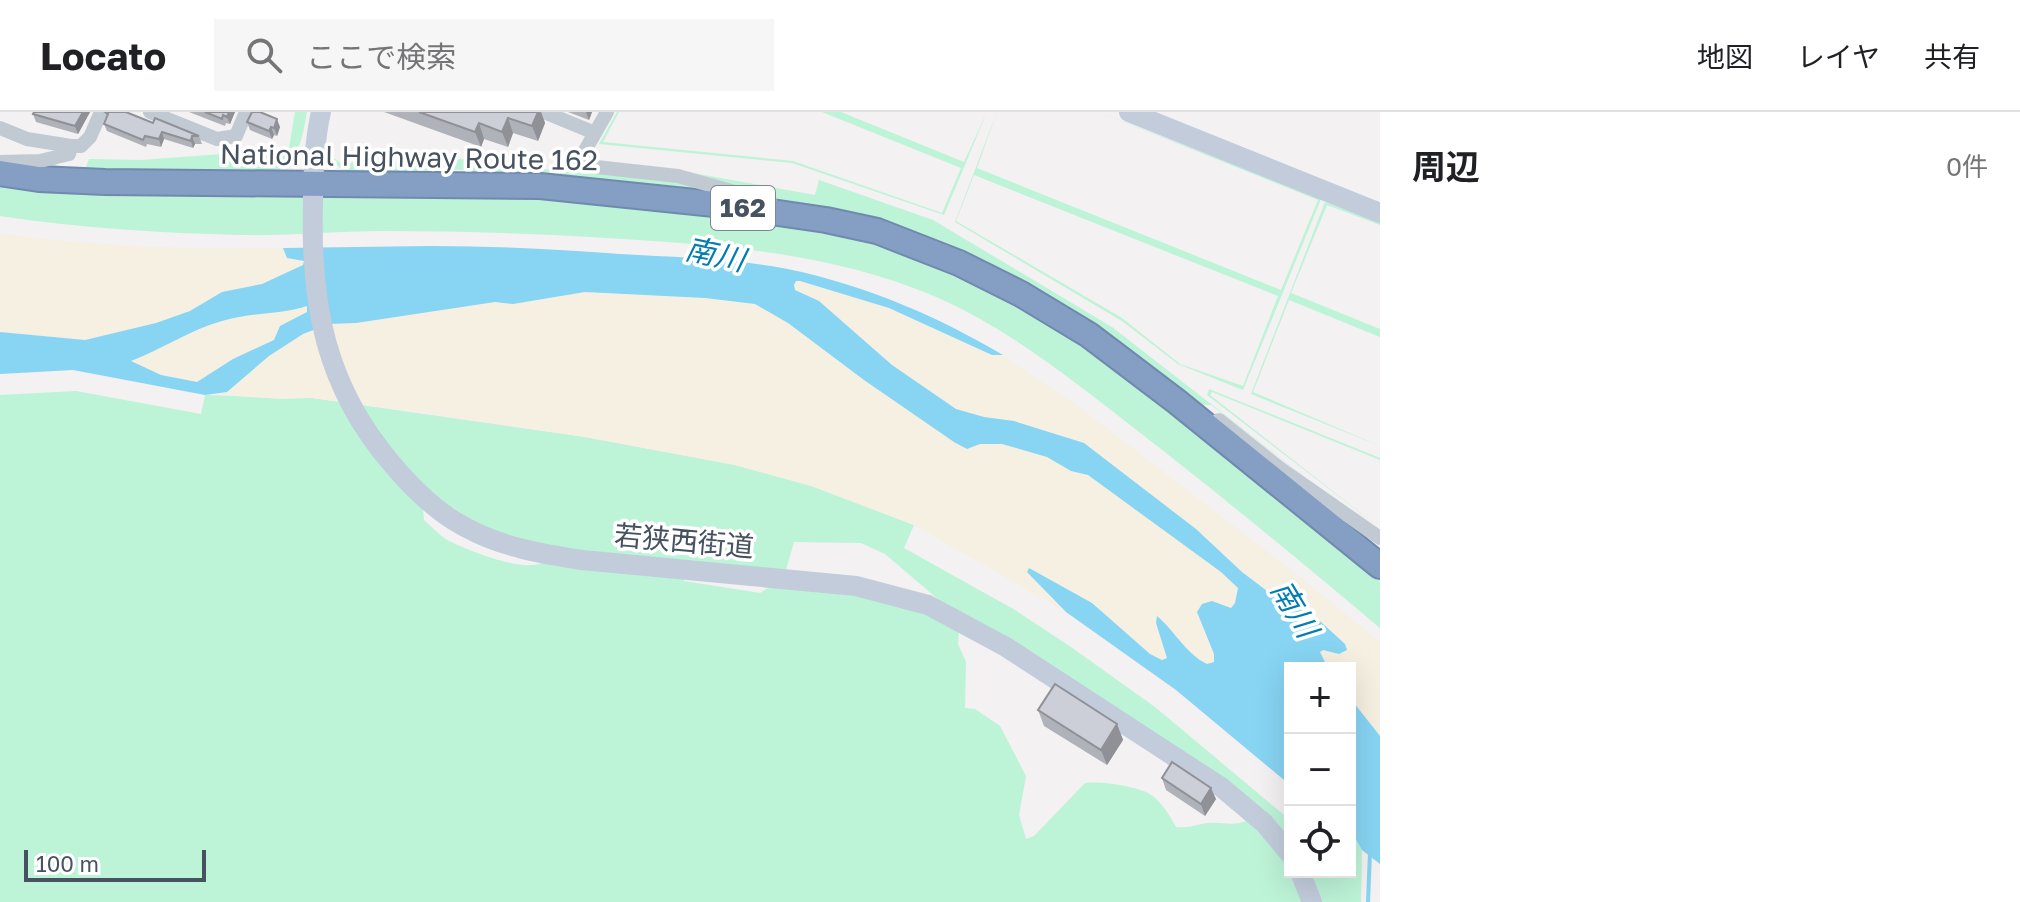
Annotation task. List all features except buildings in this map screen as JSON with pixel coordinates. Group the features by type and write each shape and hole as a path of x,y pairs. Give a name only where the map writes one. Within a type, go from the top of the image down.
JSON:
{"highway":[{"name":"National Highway Route 162","path":"0,173 39,179 313,188 540,186 784,214 877,231 932,250 972,269 1089,335 1208,426 1380,566"}],"street":[{"path":"0,128 27,139 81,146 90,137 101,112"},
{"path":"150,112 217,139 236,136 246,112"},
{"name":"若狭西街道","path":"321,112 315,145 312,246 325,346 340,385 362,426 416,491 449,518 492,540 563,557 826,582 875,590 928,605 1006,647 1221,787 1258,817 1284,847"},
{"path":"544,112 595,133"},
{"path":"607,112 583,154 587,166 678,176 767,201 782,207 784,214"},
{"path":"1129,112 1380,213"},
{"path":"0,162 54,159 69,154 71,146"},
{"path":"1208,426 1219,420 1281,469 1380,538"},
{"path":"1302,878 1312,902"}],"green space":[{"path":"295,112 307,112 301,138 290,161 276,171 72,174 4,165 86,167 89,159 141,160 250,152 288,154"},
{"path":"617,112 603,142 793,161 942,213 961,168 822,112 841,112 964,162 987,112 944,215 792,163 599,144"},
{"path":"997,112 977,168 1281,290 1318,200 1099,112 1321,199 1243,390 1178,364 1122,321 955,222","holes":["974,175 1278,296 1243,386 1180,364 1122,318 956,221"]},
{"path":"324,152 341,163 470,159 496,165 681,181 763,205 490,176 466,170 345,171"},
{"path":"687,172 815,195 819,180 933,220 1112,327 1311,482 1211,405 1190,405 1075,319 792,205"},
{"path":"0,179 538,192 875,236 1049,317 1380,573 1380,628 1063,373 988,323 898,282 826,263 752,250 639,240 415,231 240,235 60,224 0,216"},
{"path":"1325,202 1380,225 1327,205 1291,293 1380,329 1380,337 1289,300 1253,392 1380,446 1251,394"},
{"path":"1209,389 1380,458 1212,392 1210,395 1380,528 1207,395"},
{"path":"76,391 201,414 205,395 312,398 585,437 735,465 812,486 914,525 904,548 1015,610 1155,707 1284,815 1284,834 1253,801 939,600 885,554 861,543 794,542 786,570 544,545 497,531 452,507 423,510 424,520 449,541 509,563 542,563 682,577 684,581 760,593 773,585 854,593 911,607 959,629 958,644 966,662 965,708 975,709 1000,726 1026,776 1019,815 1026,839 1034,836 1085,783 1126,786 1153,796 1176,827 1248,820 1283,859 1284,878 1292,878 1303,902 0,902 0,395"},
{"path":"1356,840 1362,850 1361,902 1320,902 1310,878 1356,878"}],"sand":[{"path":"0,234 141,246 283,248 287,258 304,261 304,265 262,284 222,292 190,311 156,323 85,340 0,332"},
{"path":"796,281 889,308 992,355 1003,355 1083,410 1380,642 1380,736 1356,706 1356,662 1324,662 1319,653 1323,650 1339,654 1289,602 1271,594 1242,572 1196,529 1084,443 1014,421 956,409 892,365 819,301 795,289"},
{"path":"585,292 705,298 755,304 788,323 864,380 967,449 979,444 1002,444 1047,457 1071,471 1088,475 1221,572 1238,588 1231,608 1212,601 1203,631 1215,662 1207,664 1199,659 1157,617 1167,658 1162,660 1150,654 1092,603 1027,572 1066,612 914,525 811,486 735,465 585,437 418,412 312,398 219,395 303,334 329,324 356,323 495,302 513,304"},
{"path":"307,306 308,312 280,326 274,340 233,359 197,382 161,375 130,361 219,321"}],"water":[{"name":"南川","path":"431,246 549,249 752,263 802,272 862,289 948,325 1003,355 992,355 889,308 800,281 794,285 795,290 819,301 892,365 956,409 1014,421 1084,443 1196,529 1271,594 1321,622 1345,644 1347,650 1339,654 1323,650 1320,652 1325,662 1284,662 1284,780 1176,690 1066,612 1027,572 1029,568 1092,603 1150,654 1162,660 1167,658 1156,623 1157,616 1192,654 1207,664 1214,662 1214,654 1197,612 1202,604 1212,601 1231,608 1238,588 1221,572 1088,475 1071,471 1047,457 1002,444 980,444 967,449 954,442 788,323 755,304 705,298 585,292 513,304 495,302 356,323 329,324 303,334 269,356 227,392 205,395 73,370 0,374 0,332 85,340 156,323 190,311 222,292 262,284 303,265 304,261 287,258 283,248","holes":["307,306 307,312 280,326 274,340 233,359 197,382 161,375 131,361 222,321"]},
{"path":"1356,706 1380,736 1380,864 1362,850 1356,840"}],"waterway":[{"path":"1368,902 1370,852"}]}
